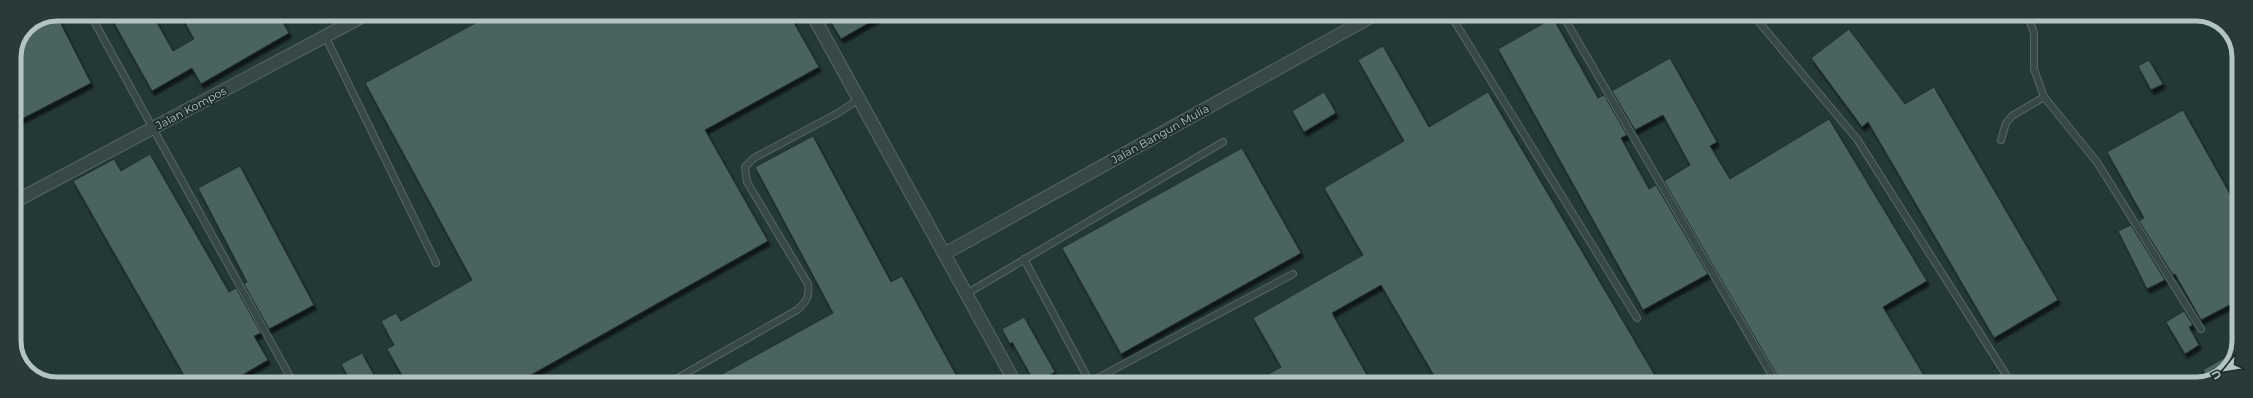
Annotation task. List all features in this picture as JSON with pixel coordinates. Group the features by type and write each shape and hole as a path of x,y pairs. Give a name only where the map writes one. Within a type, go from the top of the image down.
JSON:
{"street":[{"name":"Jalan Kompos","path":"21,198 354,21"},
{"path":"816,21 1012,377"},
{"name":"Jalan Bangun Mulia","path":"944,254 1363,21"}],"lane":[{"path":"94,21 290,377"},
{"path":"1454,21 1637,318"},
{"path":"1566,21 1773,377"},
{"path":"1758,21 1857,139 2008,377"},
{"path":"2030,21 2034,33 2034,69 2044,97 2097,162 2201,329"},
{"path":"325,36 436,263"},
{"path":"2001,140 2006,122 2012,116 2044,97"},
{"path":"679,377 797,310 806,303 809,294 808,284 747,182 745,167 754,158 838,113 859,99"},
{"path":"966,294 1222,142"},
{"path":"1024,259 1087,377"},
{"path":"1101,377 1293,274"}],"building":[{"path":"60,21 91,83 21,119 21,57 24,43 31,31 43,24"},
{"path":"113,21 156,21 173,51 194,39 184,21 282,21 289,33 201,84 192,68 152,91"},
{"path":"479,21 793,21 819,67 705,130 768,241 527,377 403,377 387,349 394,345 381,321 396,313 401,321 472,280 365,83"},
{"path":"830,21 872,21 841,39"},
{"path":"1548,21 1555,21 1598,98 1604,95 1627,135 1621,138 1649,189 1656,185 1708,274 1643,310 1498,49"},
{"path":"1849,29 1905,104 1934,87 2058,300 1994,338 1868,122 1862,127 1811,58"},
{"path":"1383,46 1429,127 1488,92 1656,377 1435,377 1381,285 1332,313 1368,377 1263,377 1281,367 1253,318 1363,255 1324,188 1404,141 1358,60"},
{"path":"1670,58 1717,142 1710,146 1730,179 1829,119 1927,281 1883,307 1925,377 1778,377 1664,181 1690,165 1663,115 1635,130 1612,91"},
{"path":"2149,60 2163,84 2151,90 2138,66"},
{"path":"1324,92 1336,113 1304,132 1292,111"},
{"path":"2183,110 2232,198 2232,304 2201,320 2175,274 2173,275 2139,221 2144,218 2107,152"},
{"path":"813,136 891,282 902,276 957,377 717,377 833,313 755,167"},
{"path":"1242,148 1301,253 1121,354 1062,248"},
{"path":"150,154 229,292 236,288 261,333 254,336 268,360 239,377 185,377 73,181 114,159 121,171"},
{"path":"240,166 314,305 269,329 244,284 247,282 198,188"},
{"path":"2131,225 2165,280 2147,289 2118,231"},
{"path":"2184,311 2193,325 2189,327 2199,345 2185,354 2166,322"},
{"path":"1024,317 1055,372 1046,377 1032,377 1012,342 1010,344 1002,329"},
{"path":"362,353 375,377 348,377 341,364"},
{"path":"2229,355 2225,363 2214,372 2207,375 2203,370"}]}
